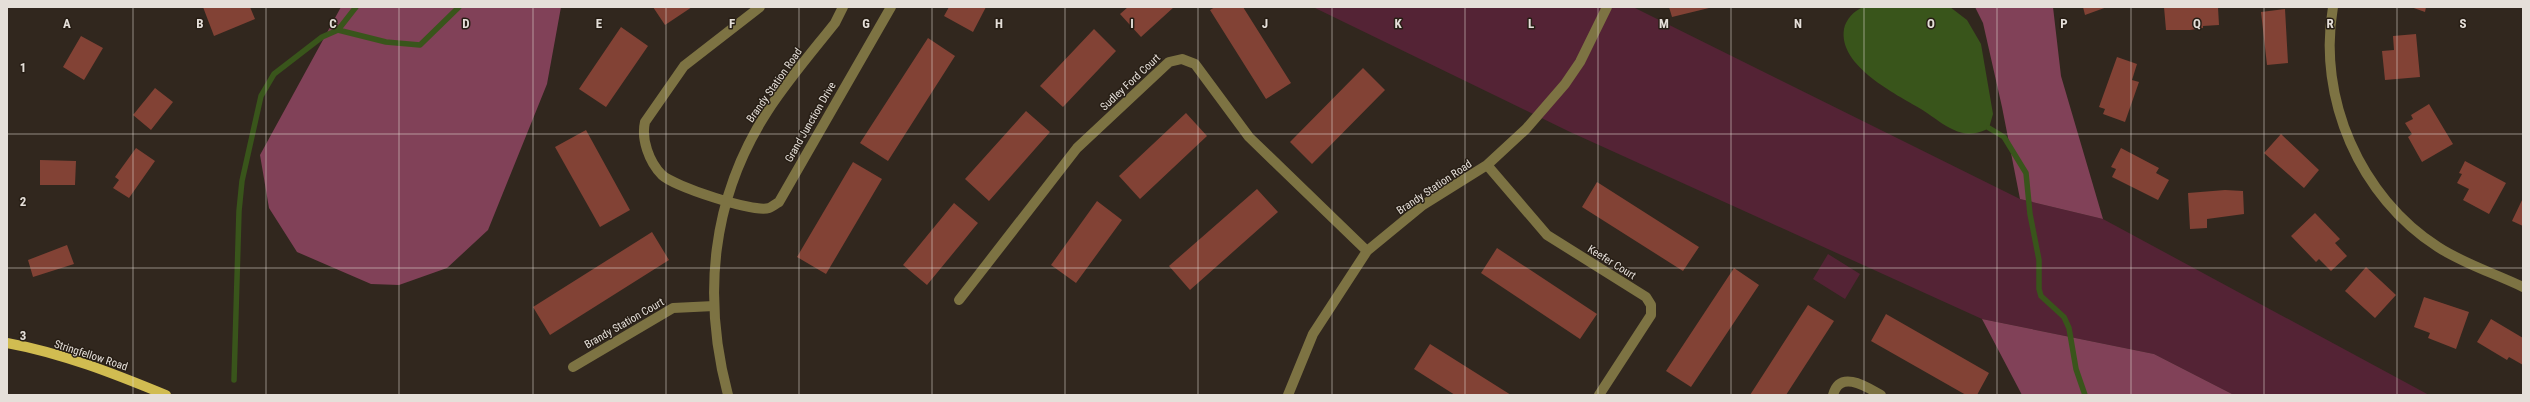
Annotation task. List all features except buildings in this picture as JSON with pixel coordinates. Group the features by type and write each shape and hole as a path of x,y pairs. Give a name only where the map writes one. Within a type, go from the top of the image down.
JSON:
{"main road":[{"name":"Stringfellow Road","path":"7,343 81,363 166,395"}],"street":[{"name":"Grand Junction Drive","path":"760,7 684,66 645,122 643,133 644,145 661,174 674,183 726,202 760,209 769,208 779,202 891,7"},
{"name":"Brandy Station Road","path":"728,395 719,363 714,306 719,234 726,202 740,162 767,112 835,23 843,7"},
{"name":"Brandy Station Road","path":"1288,395 1313,334 1367,251 1423,206 1487,165 1526,129 1565,84 1594,37 1607,7"},
{"path":"2333,7 2330,59 2335,95 2355,153 2377,189 2405,220 2436,246 2472,265 2523,287"},
{"name":"Sudley Ford Court","path":"959,300 1077,148 1169,62 1182,59 1195,64 1249,137 1367,251"},
{"name":"Keefer Court","path":"1487,165 1547,235 1646,297 1651,305 1651,315 1599,395"},
{"name":"Brandy Station Court","path":"573,367 673,308 714,306"},
{"path":"1833,395 1834,390 1844,382 1858,381 1881,395"}],"shaded area":[{"path":"341,7 561,7 547,84 488,230 447,268 399,285 371,284 297,252 269,208 260,155"},
{"path":"1313,7 1633,7 2020,199 2103,219 2429,395 2234,395 2154,354 1982,319 1568,131"},
{"path":"1863,7 1950,7 1967,20 1981,44 1993,114 1989,128 1970,134 1952,129 1884,87 1859,67 1850,55 1845,42 1844,29 1851,16"},
{"path":"1975,7 2053,7 2061,76 2103,219 2020,199 2002,107 1983,23"},
{"path":"1828,254 1860,274 1845,299 1813,279"},
{"path":"1982,319 2154,354 2234,395 2022,395"}],"waterway":[{"path":"234,380 239,211 242,181 261,96 274,74 322,37 338,30 356,7"},
{"path":"338,30 386,42 420,45 459,7"},
{"path":"1989,128 2004,137 2026,173 2030,214 2039,260 2039,289 2041,296 2064,317 2069,328 2076,369 2085,395"}]}
